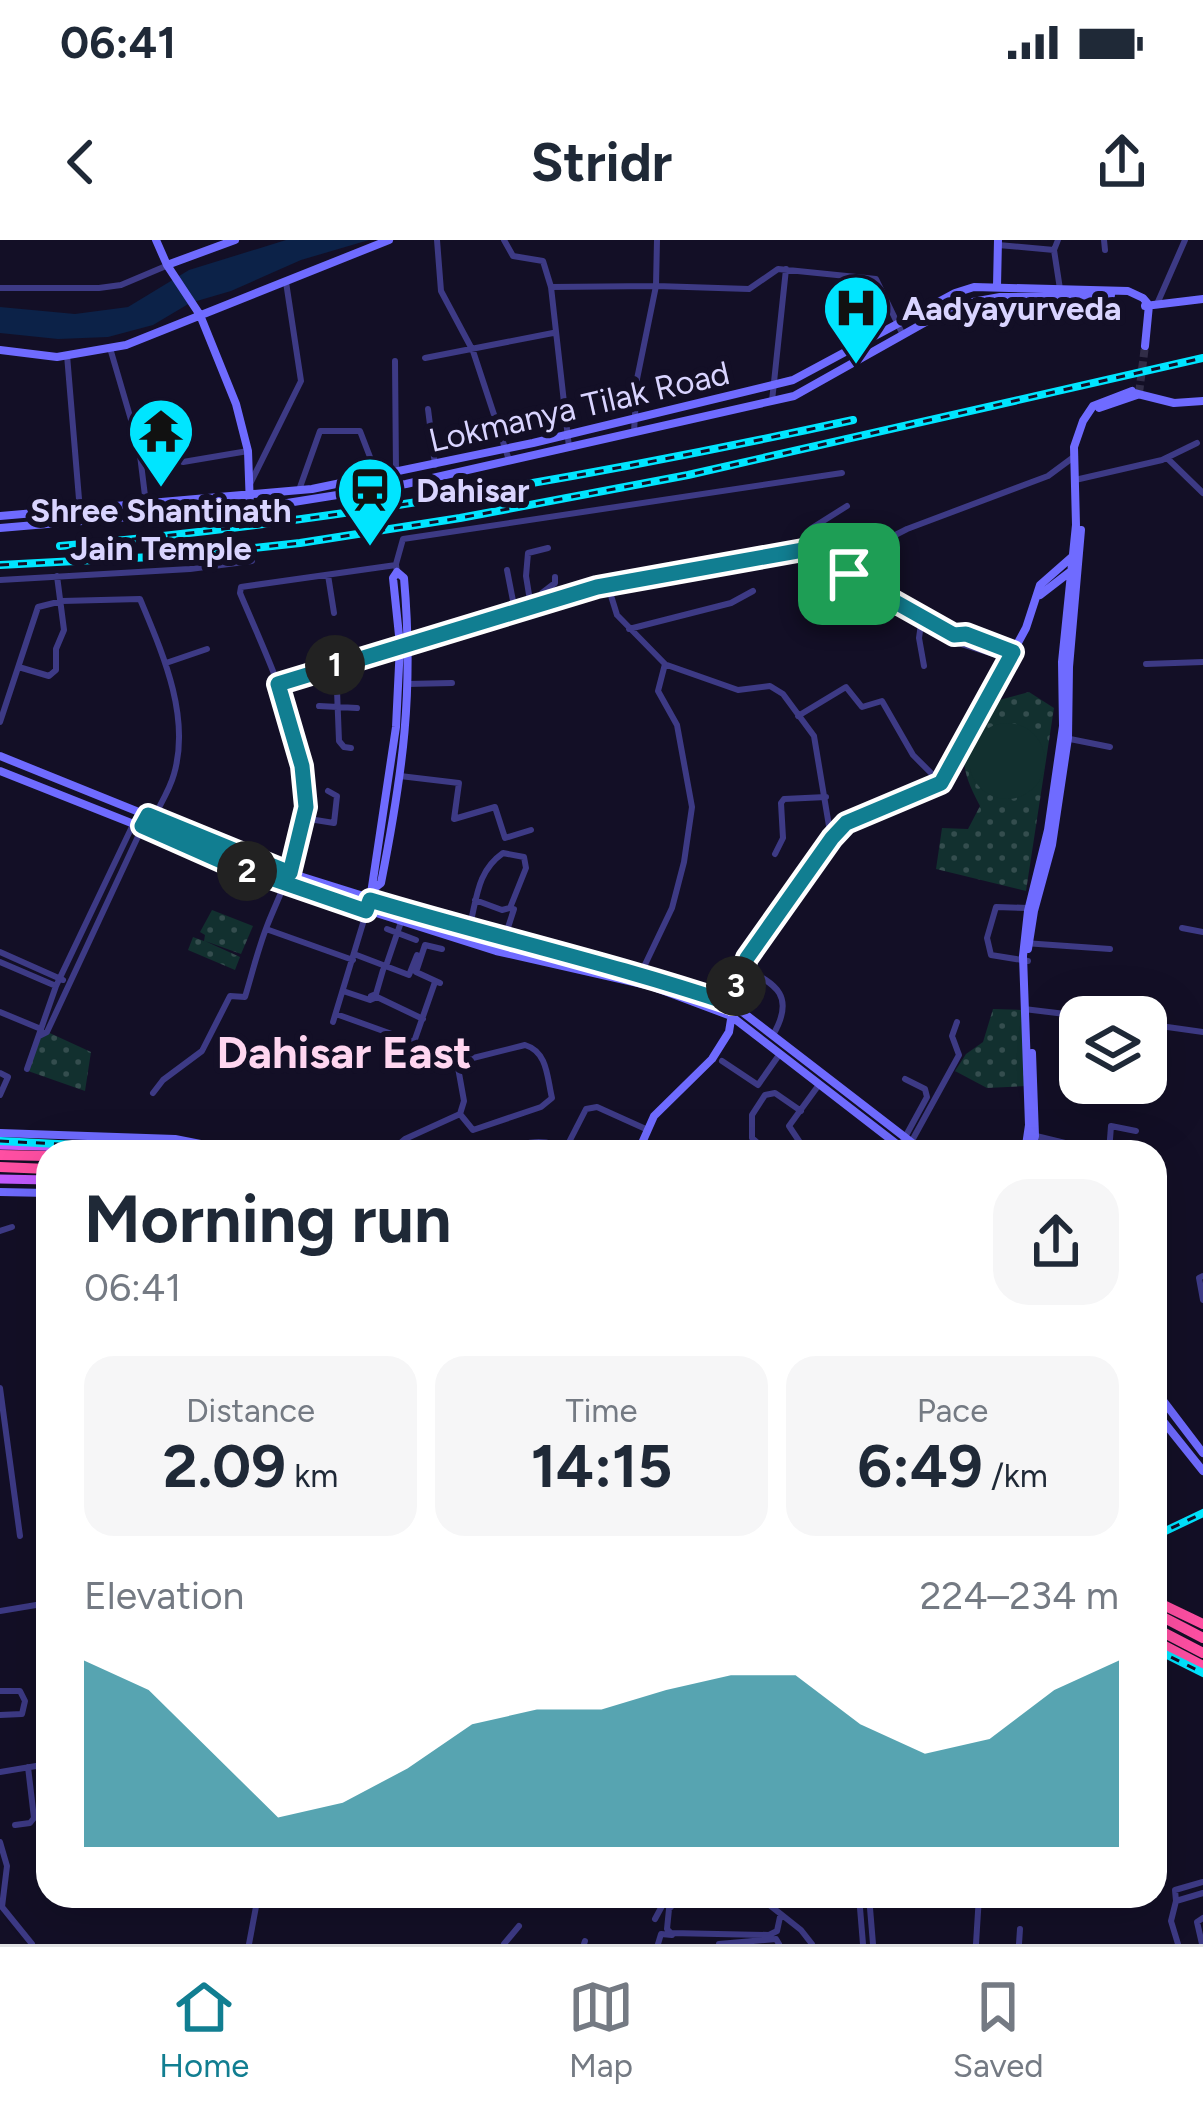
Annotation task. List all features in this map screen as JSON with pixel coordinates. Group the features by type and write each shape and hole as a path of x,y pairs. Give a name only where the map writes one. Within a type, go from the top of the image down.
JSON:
{"highway":[{"path":"0,1155 36,1156"},
{"path":"0,1168 36,1169"},
{"path":"1167,1607 1203,1624"},
{"path":"1167,1619 1203,1638"},
{"path":"1167,1634 1203,1653"},
{"path":"1167,1650 1203,1666"}],"main road":[{"path":"0,1145 36,1146"},
{"path":"0,1179 36,1180"}],"street":[{"path":"156,240 197,311 236,404 248,452 250,507"},
{"path":"0,288 121,285 236,240"},
{"path":"0,350 67,356 110,348 162,333 197,311 286,283 389,240"},
{"path":"437,240 441,291 473,351 509,460"},
{"path":"503,240 513,256 543,261 568,447"},
{"path":"634,432 656,286 657,240"},
{"path":"1058,240 1054,250 1060,289"},
{"path":"1104,240 1105,250"},
{"path":"1142,346 1150,305 1185,240"},
{"path":"998,292 998,242 1054,250"},
{"path":"550,287 749,289 772,270 786,269 875,279 903,335"},
{"path":"772,401 786,269"},
{"path":"249,491 302,381 286,283"},
{"path":"0,529 250,507 406,484 794,396 956,305 998,292 1128,291 1150,305"},
{"name":"Lokmanya Tilak Road","path":"0,516 299,490 396,474 773,385 807,374 955,292 998,292"},
{"path":"998,292 1125,295 1150,305 1203,298"},
{"path":"425,358 553,333"},
{"path":"110,348 134,426 146,504"},
{"path":"67,356 80,511 77,522"},
{"path":"395,361 396,474"},
{"path":"1026,943 1052,845 1064,738 1062,662 1076,555 1075,456 1096,410 1135,392 1174,404 1203,400"},
{"path":"428,409 435,465"},
{"path":"299,490 320,430 360,430 375,470"},
{"path":"1076,480 1166,458 1197,443"},
{"path":"183,462 248,452"},
{"path":"849,574 866,550 907,529 1048,476 1075,456"},
{"path":"1166,458 1203,493"},
{"path":"371,895 381,883 402,777 410,684 393,578 403,539 842,473"},
{"path":"803,550 812,528 847,506"},
{"path":"531,607 528,553 548,548"},
{"path":"528,591 543,598 803,550 954,635 962,644 1011,656"},
{"path":"643,1140 654,1116 712,1059 729,1032 743,968 832,838 846,823 941,783 1011,656 1040,585 1076,555"},
{"path":"0,580 252,561"},
{"path":"1038,596 1075,568"},
{"path":"153,1094 163,1079 202,1051 230,996 244,997 290,873 306,807 302,766 278,684 241,587 396,569"},
{"path":"507,570 515,611"},
{"path":"328,575 334,613"},
{"path":"21,668 54,674 64,630 57,576"},
{"path":"278,684 531,607 555,578"},
{"path":"608,586 617,615 665,664 737,690 776,689 814,736 832,838"},
{"path":"629,629 731,602 753,591"},
{"path":"0,722 38,607 62,601 140,599 166,663 178,729 177,762 138,825 27,1069"},
{"path":"922,617 924,666"},
{"path":"405,643 391,776 371,895 334,1018 416,1041 438,982 416,972 425,945 442,949"},
{"path":"166,663 207,649"},
{"path":"1147,664 1203,662"},
{"path":"336,667 359,664"},
{"path":"641,974 672,908 692,807 677,724 658,691 665,664"},
{"path":"336,667 340,745 351,748"},
{"path":"398,683 452,683"},
{"path":"798,716 846,687 862,706 882,701 913,755 941,783"},
{"path":"320,706 357,708"},
{"path":"1064,738 1110,747"},
{"path":"1031,1140 1025,961 1028,908 1064,738"},
{"path":"0,756 138,825 285,884 496,951 651,986 731,1016 890,1140"},
{"path":"0,771 147,815 290,873 732,1004 909,1138"},
{"path":"391,776 459,783 454,819 495,807 506,838 531,830"},
{"path":"303,818 334,824 338,796 328,790"},
{"path":"776,854 783,838 781,802 826,797"},
{"path":"467,928 484,869 503,853 524,857 526,868 514,904 502,910 475,901"},
{"path":"1025,961 991,956 987,938 996,907 1028,908"},
{"path":"504,940 514,909"},
{"path":"362,997 376,994 401,922"},
{"path":"266,928 409,975 417,955"},
{"path":"1182,928 1203,932"},
{"path":"387,929 416,940"},
{"path":"1026,943 1110,949"},
{"path":"0,952 62,984"},
{"path":"0,962 62,984"},
{"path":"743,968 770,980 781,998 783,1018 773,1035"},
{"path":"343,991 377,997 423,1019"},
{"path":"1027,1009 1059,1013"},
{"path":"0,1012 41,1032"},
{"path":"909,1138 959,1055 952,1036 957,1022"},
{"path":"1167,1027 1203,1032"},
{"path":"403,1140 460,1114 464,1101 458,1062 526,1046 536,1050 545,1063 552,1098 548,1102 477,1130 460,1114"},
{"path":"722,1061 758,1085 779,1055"},
{"path":"0,1095 4,1075"},
{"path":"905,1079 927,1094 909,1138"},
{"path":"828,1094 836,1083"},
{"path":"798,1140 789,1126 818,1086"},
{"path":"754,1140 752,1114 765,1095 775,1093 801,1111"},
{"path":"571,1140 586,1109 597,1107 648,1130"},
{"path":"1108,1140 1111,1126 1136,1131"},
{"path":"0,1133 180,1140"},
{"path":"1032,1135 1053,1140"},
{"path":"0,1192 36,1192"},
{"path":"0,1231 11,1227"},
{"path":"1203,1276 1199,1278 1203,1300"},
{"path":"0,1388 20,1537"},
{"path":"1167,1406 1203,1453"},
{"path":"1167,1426 1203,1471"},
{"path":"0,1611 36,1605"},
{"path":"0,1690 20,1691 26,1700 22,1714 0,1715"},
{"path":"0,1772 36,1766"},
{"path":"15,1826 34,1818 28,1767"},
{"path":"0,1842 8,1866 1,1910 32,1944"},
{"path":"1178,1944 1172,1921 1175,1890 1203,1882"},
{"path":"1176,1901 1203,1893"},
{"path":"249,1944 256,1908"},
{"path":"655,1919 661,1908"},
{"path":"670,1908 667,1929 671,1933 769,1935 778,1931 780,1917"},
{"path":"771,1908 812,1944"},
{"path":"860,1908 863,1942 873,1941 870,1908"},
{"path":"976,1944 978,1908"},
{"path":"1202,1944 1197,1922 1203,1918"},
{"path":"504,1944 519,1926"},
{"path":"1019,1944 1020,1929"},
{"path":"658,1944 664,1934 708,1937 716,1944 776,1939 779,1944"}],"green space":[{"path":"1029,692 1054,708 1026,891 936,869 942,828 968,829 980,806 964,763 969,742 992,702"},
{"path":"1007,723 1034,734 1045,761 1034,788 1007,799 980,788 969,761 980,734"},
{"path":"212,910 253,926 241,954 205,941 240,957 235,970 188,950 193,937 204,941 200,932"},
{"path":"993,1009 1023,1010 1027,1086 987,1088 955,1071 966,1054 983,1042"},
{"path":"41,1029 91,1052 85,1091 28,1071"}],"water":[{"path":"286,240 369,240 301,260 231,291 190,303 153,325 108,337 58,339 0,333 0,307 75,314 128,307 189,270"}],"tunnel":[{"path":"1139,393 1145,346"}],"railway":[{"path":"0,565 189,555 460,518 688,475 1203,358"},
{"path":"60,546 260,525 458,496 853,420"},
{"path":"0,1141 36,1143"},
{"path":"1167,1530 1203,1513"},
{"path":"1167,1655 1203,1673"}],"place":[{"name":"Aadyayurveda","path":"856,367"},
{"name":"Shree Shantinath Jain Temple","path":"161,490"},
{"name":"Dahisar","path":"370,549"}],"district":[{"name":"Dahisar East","path":"344,1052"}],"route":[{"path":"803,550 849,574 954,635 966,634 1013,652 941,783 846,823 747,958 732,1004 641,974 520,945 370,900 366,911 221,861 142,826 148,815 290,873 306,807 302,766 278,684 597,587 803,550"}]}
